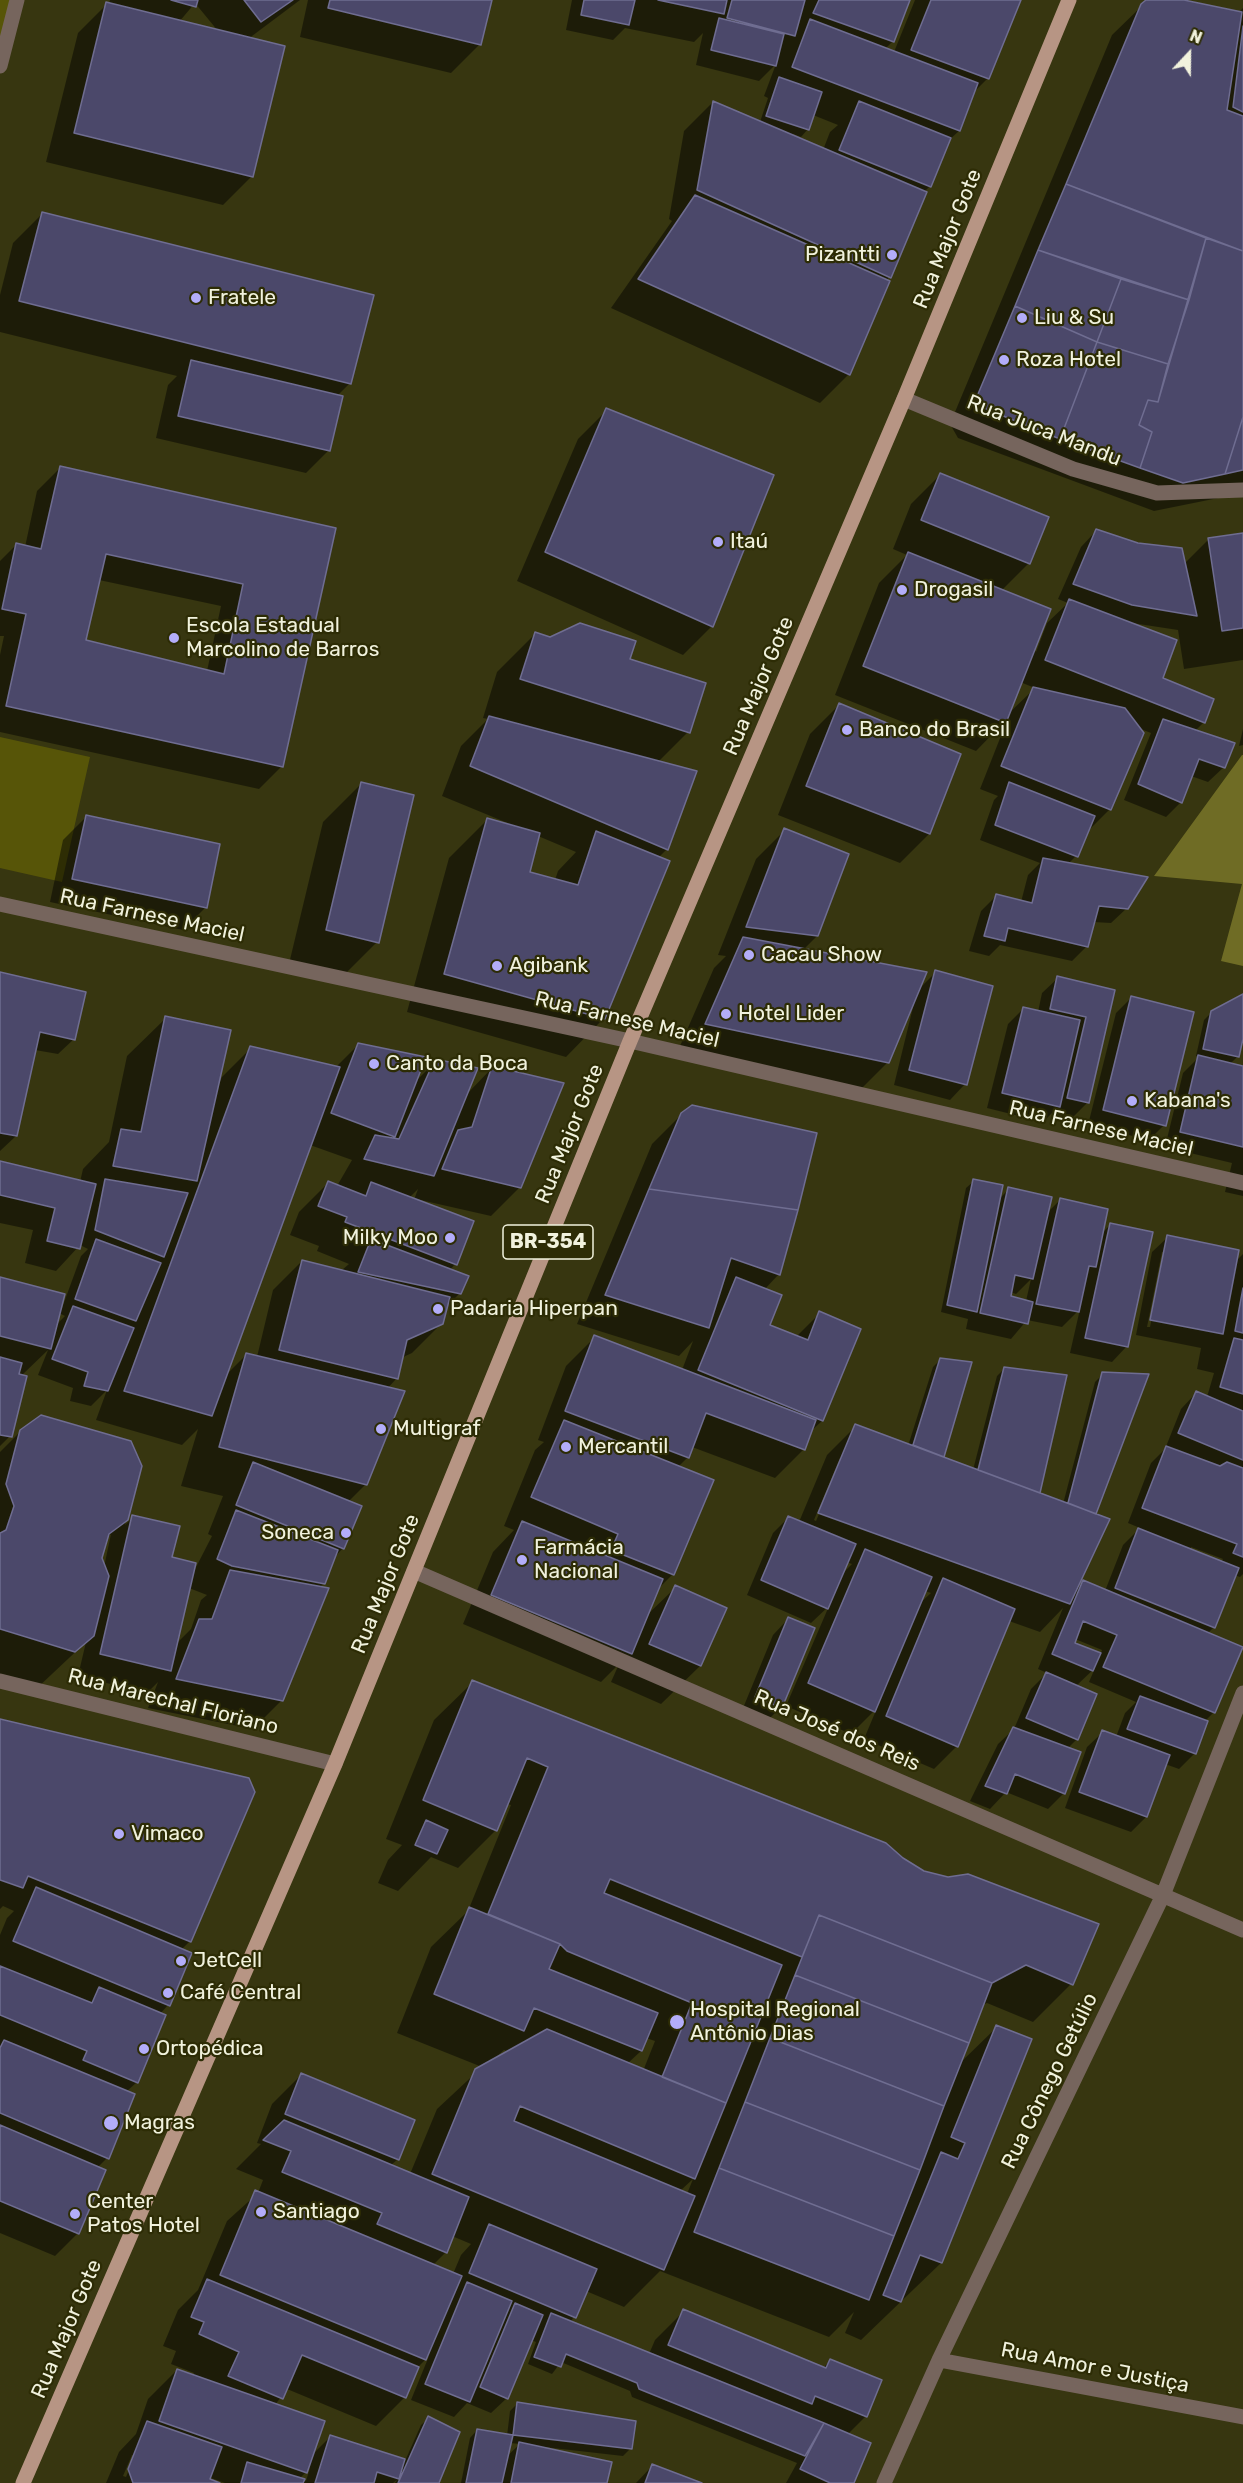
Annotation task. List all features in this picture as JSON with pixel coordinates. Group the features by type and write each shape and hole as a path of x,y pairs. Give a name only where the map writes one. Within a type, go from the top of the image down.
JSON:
{"main road":[{"name":"Rua Major Gote","path":"23,2483 335,1764 630,1041 904,399 1069,0"}],"street":[{"path":"0,66 17,0"},
{"name":"Rua Juca Mandu","path":"904,399 1072,469 1157,493 1243,490"},
{"name":"Rua Farnese Maciel","path":"0,904 630,1041 1243,1183"},
{"name":"Rua José dos Reis","path":"414,1571 1243,1930"},
{"name":"Rua Marechal Floriano","path":"0,1681 335,1764"},
{"name":"Rua Cônego Getúlio","path":"885,2483 939,2360 1163,1895 1243,1693"},
{"name":"Rua Amor e Justiça","path":"939,2360 1243,2417"}],"shaded area":[{"path":"0,0 17,0 0,66"},
{"path":"0,737 90,757 62,882 0,868"},
{"path":"1242,755 1243,966 1221,961 1242,884 1154,876"}],"building":[{"path":"171,0 198,0 196,7"},
{"path":"244,0 293,0 261,22"},
{"path":"330,0 492,0 481,45 328,8"},
{"path":"584,0 635,0 629,25 581,15"},
{"path":"658,0 727,0 724,14"},
{"path":"732,0 805,0 795,36 727,18"},
{"path":"819,0 910,0 894,42 813,13"},
{"path":"931,0 1021,0 989,79 911,50"},
{"path":"1146,0 1184,0 1242,12 1227,110 1243,116 1243,251 1066,184 1141,4"},
{"path":"106,2 285,46 253,177 74,133"},
{"path":"719,18 784,34 776,66 711,50"},
{"path":"810,19 978,83 960,131 792,67"},
{"path":"1243,26 1243,112 1233,107"},
{"path":"779,77 822,92 809,130 766,116"},
{"path":"713,101 927,192 891,278 697,190"},
{"path":"859,101 951,138 931,187 839,150"},
{"path":"1066,184 1206,238 1189,300 1038,250"},
{"path":"695,195 890,281 850,375 638,279"},
{"name":"Fratele","path":"42,212 374,295 351,384 19,301"},
{"path":"1206,238 1243,251 1243,417 1225,474 1183,483 1140,468 1152,432 1139,425 1148,400 1158,402"},
{"path":"1038,250 1121,279 1097,342 1015,306"},
{"path":"1121,279 1189,300 1168,364 1097,342"},
{"path":"1015,306 1097,342 1060,439 986,409 978,394"},
{"path":"1097,342 1168,364 1158,402 1148,400 1139,425 1152,432 1140,468 1060,439"},
{"path":"191,360 343,396 330,451 178,416"},
{"path":"606,408 774,475 713,627 545,552"},
{"path":"1243,417 1243,470 1225,474"},
{"path":"60,466 336,528 283,767 6,706 26,614 2,609 16,543 41,549","holes":["106,554 243,584 224,674 86,640"]},
{"path":"940,473 1049,517 1030,564 921,520"},
{"path":"1096,529 1138,543 1182,548 1197,616 1132,605 1073,584"},
{"path":"1243,533 1243,628 1222,631 1208,538"},
{"path":"908,552 1051,609 1006,723 863,666"},
{"path":"1069,599 1177,640 1163,678 1214,699 1205,723 1045,660"},
{"path":"580,623 636,641 630,659 706,683 690,733 520,679 535,632 550,637"},
{"path":"1033,687 1125,708 1144,733 1111,810 1001,766"},
{"path":"839,703 961,754 930,834 806,786"},
{"path":"489,716 697,771 668,850 470,766"},
{"path":"1163,719 1235,743 1225,768 1199,759 1182,803 1138,784"},
{"path":"361,782 414,795 379,943 326,930"},
{"path":"1009,782 1095,816 1078,857 995,825"},
{"path":"86,815 220,844 207,908 72,879"},
{"path":"487,818 540,833 530,872 578,885 596,831 670,861 605,1019 444,974"},
{"path":"784,828 849,854 818,936 746,927"},
{"path":"1043,858 1148,877 1128,909 1099,906 1088,947 1008,928 1005,941 984,936 996,894 1032,903"},
{"path":"743,937 927,972 889,1063 705,1024"},
{"path":"935,970 993,986 967,1085 909,1070"},
{"path":"0,972 86,992 75,1040 40,1032 17,1136 0,1133"},
{"path":"1057,976 1115,990 1089,1103 1067,1098 1086,1017 1050,1009"},
{"path":"1243,994 1243,1039 1239,1057 1203,1049 1211,1011"},
{"path":"1131,996 1194,1012 1166,1126 1103,1110"},
{"path":"1023,1007 1080,1020 1060,1107 1002,1093"},
{"path":"165,1016 231,1030 197,1181 113,1166 121,1129 141,1132"},
{"path":"358,1043 426,1057 395,1137 331,1113"},
{"path":"250,1046 340,1067 212,1416 124,1391"},
{"path":"1198,1055 1243,1066 1243,1147 1180,1132"},
{"path":"435,1059 478,1068 434,1176 364,1159 375,1135 399,1139"},
{"path":"492,1066 564,1083 521,1188 442,1169 458,1130 472,1127"},
{"path":"692,1105 817,1133 798,1210 649,1189 681,1113"},
{"path":"0,1161 96,1184 80,1249 47,1241 55,1208 0,1195"},
{"path":"105,1179 188,1193 164,1257 95,1230"},
{"path":"973,1179 1003,1185 977,1312 947,1305"},
{"path":"328,1181 366,1196 371,1182 474,1221 457,1265 345,1222 347,1217 318,1206"},
{"path":"1008,1187 1052,1197 1033,1279 1015,1275 1011,1296 1033,1302 1028,1324 980,1313"},
{"path":"649,1189 798,1210 780,1275 731,1258 709,1328 605,1295"},
{"path":"1060,1198 1108,1209 1096,1267 1089,1266 1079,1312 1036,1304"},
{"path":"1110,1223 1153,1232 1128,1347 1085,1338"},
{"path":"1167,1235 1239,1250 1223,1334 1150,1320"},
{"path":"96,1239 161,1263 136,1321 75,1299"},
{"path":"371,1239 469,1276 461,1294 358,1272"},
{"path":"302,1260 450,1297 443,1324 407,1340 398,1379 279,1350"},
{"path":"0,1277 65,1294 51,1349 0,1336"},
{"path":"736,1277 782,1295 770,1325 808,1340 819,1311 861,1329 823,1421 698,1370"},
{"path":"1243,1288 1243,1333 1235,1331"},
{"path":"73,1306 134,1328 108,1391 84,1386 88,1372 52,1359"},
{"path":"594,1335 816,1420 805,1450 706,1413 689,1458 565,1411"},
{"path":"1234,1338 1243,1340 1243,1394 1220,1387"},
{"path":"246,1353 405,1391 367,1485 219,1447"},
{"path":"0,1357 22,1363 19,1374 27,1376 12,1437 0,1435"},
{"path":"940,1358 972,1362 944,1457 913,1445"},
{"path":"1004,1367 1067,1375 1040,1493 978,1470"},
{"path":"1102,1372 1149,1374 1096,1514 1068,1503"},
{"path":"1196,1391 1243,1411 1243,1460 1178,1433"},
{"path":"41,1415 131,1441 142,1466 128,1520 109,1534 102,1558 109,1576 94,1636 75,1652 0,1629 0,1533 6,1530 14,1506 6,1484 20,1430"},
{"path":"564,1420 714,1480 674,1575 611,1550 618,1534 531,1497"},
{"path":"855,1424 1110,1519 1070,1604 818,1513"},
{"path":"1166,1446 1220,1466 1227,1462 1243,1468 1243,1557 1233,1553 1237,1544 1142,1508"},
{"path":"253,1462 362,1506 344,1549 236,1505"},
{"path":"236,1510 338,1550 325,1584 232,1566 217,1559"},
{"path":"132,1515 180,1526 172,1557 196,1563 171,1671 100,1654"},
{"path":"788,1516 856,1544 828,1609 761,1580"},
{"path":"522,1521 663,1579 632,1654 491,1595"},
{"path":"1138,1528 1239,1568 1215,1628 1115,1588"},
{"path":"865,1549 932,1577 875,1712 808,1683"},
{"path":"230,1570 329,1588 283,1701 176,1679 199,1619 212,1619"},
{"path":"943,1578 1015,1609 958,1747 886,1716"},
{"path":"1083,1580 1243,1647 1215,1713 1103,1667 1117,1635 1083,1621 1075,1643 1101,1653 1093,1671 1052,1654"},
{"path":"675,1585 727,1608 701,1666 649,1644"},
{"path":"788,1617 815,1628 782,1708 755,1697"},
{"path":"1046,1672 1097,1694 1078,1740 1026,1718"},
{"path":"472,1680 886,1843 903,1858 924,1871 948,1877 968,1874 1099,1924 1073,1985 1026,1965 992,1983 819,1915 802,1957 610,1879 604,1893 782,1965 726,2103 662,2077 692,2003 567,1951 560,1944 488,1914 548,1767 527,1758 497,1831 423,1800"},
{"path":"1140,1696 1208,1721 1196,1754 1127,1729"},
{"name":"Vimaco","path":"0,1719 249,1778 255,1792 191,1942 28,1876 23,1888 0,1880"},
{"path":"1013,1727 1081,1752 1065,1794 1015,1774 1007,1794 985,1786"},
{"path":"1102,1730 1170,1755 1147,1817 1079,1792"},
{"path":"426,1820 448,1830 437,1854 415,1845"},
{"path":"36,1887 192,1953 170,2006 13,1941"},
{"path":"469,1907 560,1944 549,1969 658,2013 642,2051 534,2008 524,2031 434,1994"},
{"path":"819,1915 992,1983 969,2043 795,1975"},
{"path":"0,1966 92,2003 99,1987 166,2015 138,2083 83,2060 87,2051 0,2015"},
{"path":"795,1975 969,2043 944,2106 770,2038"},
{"path":"996,2025 1032,2039 942,2263 920,2255 901,2302 883,2295 941,2152 958,2159 965,2143 951,2137"},
{"path":"547,2029 726,2103 695,2179 520,2106 514,2121 695,2196 664,2270 432,2174 475,2069"},
{"path":"770,2038 944,2106 920,2170 745,2102"},
{"path":"4,2040 135,2094 109,2159 0,2113 0,2048"},
{"path":"301,2073 415,2120 399,2160 285,2114"},
{"path":"745,2102 920,2170 894,2236 719,2168"},
{"path":"284,2120 469,2197 447,2253 377,2224 382,2213 282,2172 291,2151 263,2140"},
{"path":"0,2125 106,2170 79,2234 0,2201"},
{"path":"719,2168 894,2236 869,2300 694,2232"},
{"path":"255,2190 462,2276 426,2360 220,2275"},
{"path":"489,2224 597,2269 576,2318 469,2273"},
{"path":"207,2279 419,2367 406,2398 302,2355 283,2399 228,2376 239,2352 199,2334 204,2322 191,2317"},
{"path":"467,2282 512,2301 470,2402 425,2384"},
{"path":"515,2303 543,2315 508,2399 480,2387"},
{"path":"683,2309 826,2368 830,2359 882,2380 867,2417 815,2396 812,2404 668,2345"},
{"path":"551,2313 824,2423 805,2456 639,2389 637,2383 566,2354 561,2367 534,2357"},
{"path":"177,2369 325,2421 307,2473 159,2421"},
{"path":"517,2402 636,2421 632,2449 513,2435"},
{"path":"428,2416 460,2432 439,2483 398,2483"},
{"path":"147,2421 222,2447 210,2479 220,2483 133,2483 128,2469"},
{"path":"824,2423 871,2443 854,2483 830,2483 800,2469"},
{"path":"477,2429 513,2435 502,2483 466,2483"},
{"path":"330,2435 405,2459 399,2479 377,2472 374,2483 315,2483"},
{"path":"519,2442 612,2462 607,2483 511,2483"},
{"path":"247,2462 305,2479 303,2483 241,2483"},
{"path":"652,2464 702,2483 645,2483"}],"place":[{"name":"Pizantti","path":"892,255"},
{"name":"Fratele","path":"196,298"},
{"name":"Liu & Su","path":"1022,318"},
{"name":"Roza Hotel","path":"1004,360"},
{"name":"Itaú","path":"718,542"},
{"name":"Drogasil","path":"902,590"},
{"name":"Escola Estadual Marcolino de Barros","path":"174,638"},
{"name":"Banco do Brasil","path":"847,730"},
{"name":"Cacau Show","path":"749,955"},
{"name":"Agibank","path":"497,966"},
{"name":"Hotel Lider","path":"726,1014"},
{"name":"Canto da Boca","path":"374,1064"},
{"name":"Kabana's","path":"1132,1101"},
{"name":"Milky Moo","path":"450,1238"},
{"name":"Padaria Hiperpan","path":"438,1309"},
{"name":"Multigraf","path":"381,1429"},
{"name":"Mercantil","path":"566,1447"},
{"name":"Soneca","path":"346,1533"},
{"name":"Farmácia Nacional","path":"522,1560"},
{"name":"Vimaco","path":"119,1834"},
{"name":"JetCell","path":"181,1961"},
{"name":"Café Central","path":"168,1993"},
{"name":"Hospital Regional Antônio Dias","path":"677,2022"},
{"name":"Ortopédica","path":"144,2049"},
{"name":"Magras","path":"111,2123"},
{"name":"Santiago","path":"261,2212"},
{"name":"Center Patos Hotel","path":"75,2214"}]}
